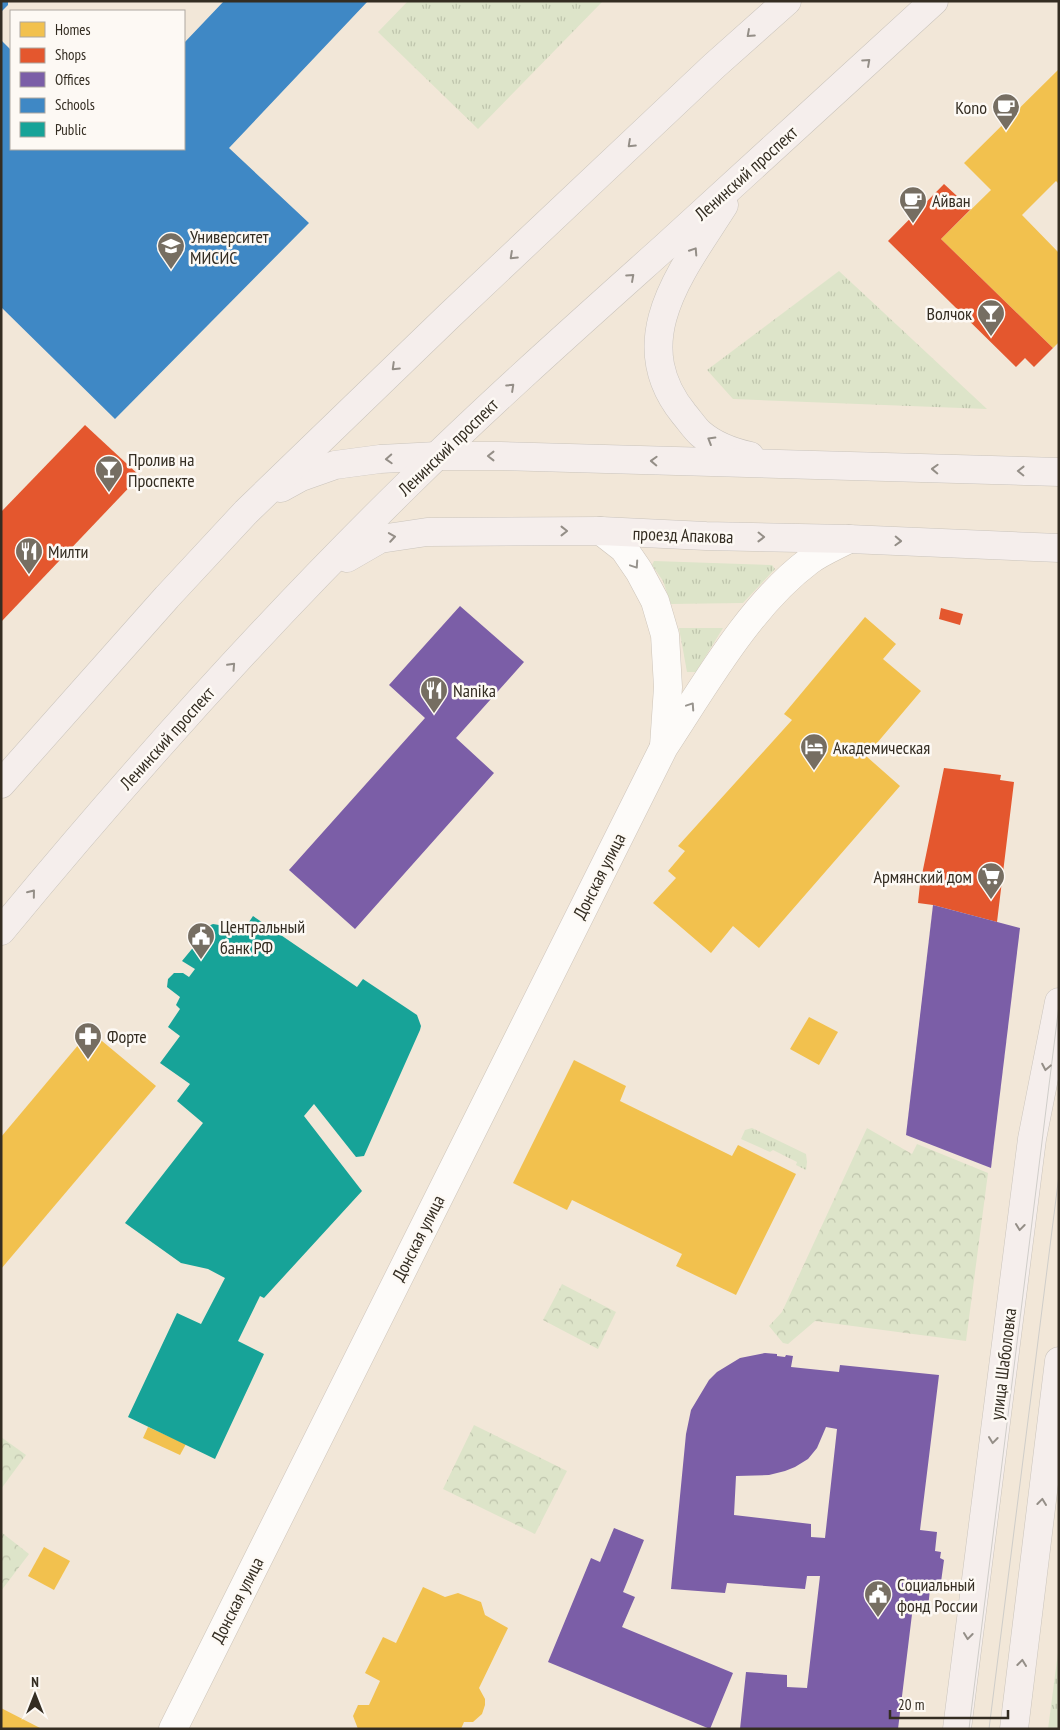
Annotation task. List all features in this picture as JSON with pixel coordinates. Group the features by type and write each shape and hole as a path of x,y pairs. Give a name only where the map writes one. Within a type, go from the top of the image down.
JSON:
{"main road":[{"path":"1,784 167,597 246,512 464,301 714,66 787,1"},
{"name":"Ленинский проспект","path":"1,931 77,838 182,720 317,575 437,456 537,362 934,1"},
{"path":"743,175 680,274 665,304 659,332 659,358 665,384 679,408 701,434 730,451 790,464"},
{"path":"246,512 301,477 335,465 380,459 437,456 500,456 1059,472"},
{"name":"проезд Апакова","path":"317,575 380,539 436,532 601,531 1059,548"},
{"name":"улица Шаболовка","path":"956,1729 1032,1139 1059,1002"},
{"path":"1014,1729 1059,1361"}],"street":[{"name":"Донская улица","path":"601,531 624,549 640,571 655,601 665,635 668,687 664,747"},
{"name":"Донская улица","path":"173,1729 664,747 729,650 750,621 782,584 810,560 849,539"}],"green space":[{"path":"408,1 603,1 478,129 378,32"},
{"path":"839,271 987,409 733,399 707,370"},
{"path":"654,561 772,565 775,569 743,603 671,604 663,581 652,565"},
{"path":"679,628 723,628 696,672 687,672"},
{"path":"752,1128 806,1154 806,1170 796,1165 797,1162 773,1150 770,1152 741,1139 745,1130"},
{"path":"867,1128 912,1154 917,1144 988,1173 966,1341 815,1321 788,1344 783,1343 769,1326 782,1312"},
{"path":"562,1284 616,1312 598,1349 543,1320"},
{"path":"474,1425 567,1471 535,1534 443,1489"},
{"path":"1,1437 26,1455 1,1489"},
{"path":"1,1532 29,1554 1,1591"},
{"path":"1059,1645 1059,1729 1048,1729"}],"building: Homes":[{"path":"1059,69 1059,184 1056,181 1022,215 1059,253 1059,342 1053,348 941,239 991,190 964,163"},
{"name":"Академическая","path":"865,617 896,644 883,659 921,691 866,756 900,786 759,948 733,926 711,953 653,903 676,878 668,871 685,851 678,846 792,720 784,714"},
{"path":"809,1017 838,1032 819,1065 790,1049"},
{"path":"90,1031 156,1086 1,1269 1,1137"},
{"path":"574,1060 626,1086 620,1101 732,1156 738,1145 796,1174 736,1295 676,1266 682,1254 572,1200 567,1210 513,1183"},
{"path":"148,1427 186,1444 180,1455 143,1438"},
{"path":"44,1547 70,1561 54,1590 28,1576"},
{"path":"423,1587 445,1597 458,1593 481,1602 485,1615 508,1628 479,1688 485,1699 482,1714 473,1722 464,1722 461,1729 358,1729 353,1716 358,1705 369,1705 380,1681 365,1673 383,1637 396,1643"},
{"path":"1,1708 42,1729 1,1729"}],"building: Shops":[{"path":"944,184 971,209 941,239 1053,348 1034,367 1025,358 1016,367 888,241"},
{"path":"85,425 140,476 1,622 1,512"},
{"path":"941,608 963,614 960,625 939,619"},
{"path":"944,768 1001,775 1000,780 1014,782 997,922 933,905 918,903 920,884"}],"building: Offices":[{"path":"460,606 524,662 456,738 494,773 355,929 289,870 425,718 389,685"},
{"path":"933,905 1020,928 991,1168 906,1135"},
{"path":"765,1353 777,1354 777,1356 785,1357 786,1355 793,1356 791,1367 839,1372 840,1365 939,1375 920,1530 937,1532 935,1551 941,1552 940,1558 944,1560 941,1582 937,1581 936,1589 930,1589 928,1608 913,1606 898,1729 740,1729 746,1672 787,1675 787,1687 807,1688 820,1576 807,1576 805,1589 727,1583 725,1593 671,1589 686,1434 691,1410 709,1380 717,1372 740,1358","holes":["826,1427 837,1429 825,1538 811,1537 811,1524 734,1515 736,1476 769,1475 795,1467 808,1459 817,1448"]},
{"path":"614,1528 644,1540 623,1592 635,1597 622,1627 733,1673 710,1729 548,1662 591,1558 600,1562"}],"building: Schools":[{"path":"1,1 8,1 8,5 1,12"},
{"path":"224,1 368,1 229,148 309,223 115,419 1,307 1,40 10,49 10,150 185,150 185,42"}],"building: Public":[{"path":"253,916 357,987 363,979 417,1015 421,1026 364,1156 356,1157 314,1104 304,1116 362,1191 264,1298 260,1296 238,1341 264,1354 215,1459 128,1417 177,1313 201,1324 225,1278 208,1269 181,1263 125,1223 203,1123 177,1101 190,1084 160,1063 180,1036 168,1027 180,1009 176,1005 180,997 167,987 168,979 174,973 183,973 189,977 195,969 182,961 196,944 207,952 212,945 207,941 206,927 213,924 219,925 232,933 236,927 243,931"}],"tram line":[{"path":"969,1729 1059,1005"},
{"path":"989,1729 1059,1175"}],"place":[{"name":"Kono","path":"1006,131"},
{"name":"Айван","path":"913,224"},
{"name":"Университет МИСИС","path":"171,270"},
{"name":"Волчок","path":"991,337"},
{"name":"Пролив на Проспекте","path":"109,493"},
{"name":"Милти","path":"29,575"},
{"name":"Nanika","path":"434,714"},
{"name":"Академическая","path":"814,771"},
{"name":"Армянский дом","path":"991,900"},
{"name":"Центральный банк РФ","path":"201,960"},
{"name":"Форте","path":"88,1060"},
{"name":"Социальный фонд России","path":"878,1618"}]}
